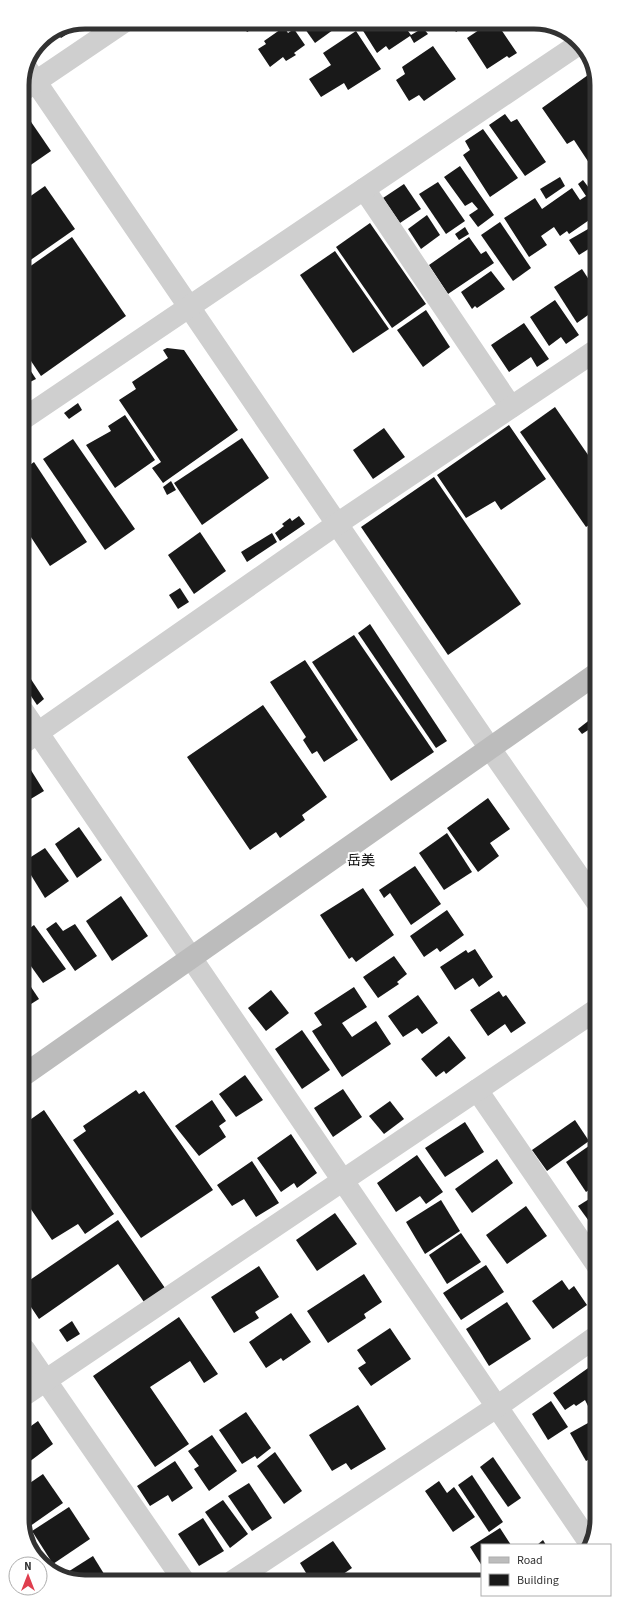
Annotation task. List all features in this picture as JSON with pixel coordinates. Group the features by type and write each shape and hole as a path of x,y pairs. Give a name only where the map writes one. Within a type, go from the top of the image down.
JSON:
{"street":[{"path":"29,80 113,29"},
{"path":"29,415 190,308 575,47"},
{"path":"29,82 190,308 489,747 590,892"},
{"path":"364,189 511,407"},
{"path":"586,1538 498,1406 191,957 31,738 337,524 590,354"},
{"path":"29,1071 489,747 590,678"},
{"path":"29,1391 590,1014"},
{"path":"477,1090 590,1255"},
{"path":"242,1575 498,1406 590,1341"},
{"path":"29,1356 180,1575"}],"building":[{"path":"245,29 252,29 247,32"},
{"path":"281,29 285,29 288,33 294,29 305,45 294,53 296,55 286,61 283,57 270,67 258,49 266,44 264,41"},
{"path":"305,29 334,29 315,43"},
{"path":"362,29 411,29 408,31 411,35 424,29 428,34 414,43 410,36 389,50 386,46 377,53"},
{"path":"480,29 501,29 517,53 509,58 507,56 487,69 467,38"},
{"path":"72,31 72,31 61,38 59,36"},
{"path":"356,31 381,69 348,90 344,83 321,97 309,79 331,65 323,53"},
{"path":"433,46 456,79 424,101 419,95 409,101 396,80 405,74 402,67"},
{"path":"589,74 590,164 574,140 567,144 542,108"},
{"path":"505,114 511,122 517,119 546,162 525,176 489,125"},
{"path":"29,119 51,151 29,166"},
{"path":"483,129 518,178 490,197 463,155 470,150 465,141"},
{"path":"460,166 494,215 478,227 469,215 478,209 472,202 465,206 444,177"},
{"path":"560,177 565,186 546,199 540,189"},
{"path":"583,180 590,189 590,219 569,234 567,231 560,236 554,227 541,236 547,245 529,257 504,218 535,198 542,209 572,188 580,200 586,196 578,184"},
{"path":"438,182 465,221 446,234 419,194"},
{"path":"404,184 421,209 400,223 383,198"},
{"path":"45,186 75,229 29,261 29,197"},
{"path":"427,215 440,235 421,249 408,229"},
{"path":"500,222 531,268 513,281 481,235"},
{"path":"370,223 426,304 392,328 336,247"},
{"path":"465,227 469,234 459,240 455,234"},
{"path":"590,228 590,248 579,255 569,240"},
{"path":"72,237 126,316 41,376 29,358 29,267"},
{"path":"469,237 481,254 486,251 494,263 448,294 429,265"},
{"path":"335,251 389,329 353,353 300,275"},
{"path":"582,269 590,281 590,314 577,323 554,287"},
{"path":"491,271 505,289 477,308 475,306 472,309 461,292"},
{"path":"555,300 579,335 566,344 561,337 549,346 530,317"},
{"path":"426,310 450,347 423,367 397,330"},
{"path":"524,323 549,359 537,367 531,357 509,372 491,345"},
{"path":"167,348 184,350 238,430 163,483 152,468 161,462 119,400 136,389 132,382 168,358 163,350"},
{"path":"29,368 36,379 29,382"},
{"path":"78,403 82,410 69,419 64,413"},
{"path":"555,407 590,458 590,524 586,527 520,432"},
{"path":"125,415 155,460 115,488 86,445 111,431 108,426"},
{"path":"509,425 546,479 501,510 495,501 466,518 437,475"},
{"path":"384,428 405,457 373,479 353,450"},
{"path":"242,438 269,478 202,525 174,483"},
{"path":"73,439 135,529 105,550 43,459"},
{"path":"34,462 87,542 50,566 29,534 29,466"},
{"path":"434,477 521,604 448,655 361,527"},
{"path":"171,481 176,490 167,495 163,487"},
{"path":"299,516 305,524 280,541 275,533 284,526 282,524 290,518 292,521"},
{"path":"200,532 226,571 194,594 168,555"},
{"path":"272,533 277,542 247,562 241,552"},
{"path":"180,588 189,602 178,609 169,595"},
{"path":"370,624 447,741 436,748 358,633"},
{"path":"354,635 434,752 391,781 312,662"},
{"path":"305,660 358,740 324,762 317,751 312,754 303,740 306,737 270,682"},
{"path":"29,676 44,699 37,705 29,693"},
{"path":"263,705 327,797 302,815 305,820 280,838 276,832 250,850 187,757"},
{"path":"590,720 590,729 582,734 578,729"},
{"path":"29,767 44,791 29,800"},
{"path":"488,798 510,829 490,843 499,856 478,872 447,828"},
{"path":"79,827 102,860 77,878 55,844"},
{"path":"447,833 472,872 444,890 419,853"},
{"path":"45,848 69,881 45,898 29,872 29,858"},
{"path":"415,866 441,904 411,925 390,893 384,898 379,890"},
{"path":"363,888 394,935 356,962 352,957 349,959 320,915"},
{"path":"121,896 148,936 112,961 86,921"},
{"path":"447,910 464,935 440,952 437,948 424,957 410,936"},
{"path":"56,922 63,931 75,924 97,956 75,971 46,929"},
{"path":"34,925 66,969 43,983 29,963 29,929"},
{"path":"475,949 493,977 479,987 473,978 455,990 440,967 466,950 468,953"},
{"path":"394,956 407,974 397,982 399,984 378,998 363,977"},
{"path":"29,984 39,999 29,1005"},
{"path":"354,987 367,1007 342,1023 352,1037 376,1021 391,1044 342,1077 312,1031 322,1025 314,1013"},
{"path":"271,990 289,1013 266,1031 248,1008"},
{"path":"499,991 503,997 506,995 526,1023 511,1033 505,1024 488,1036 470,1010"},
{"path":"418,995 438,1023 422,1034 417,1028 403,1037 388,1016"},
{"path":"302,1030 330,1070 302,1089 275,1049"},
{"path":"449,1036 466,1058 446,1074 444,1071 436,1077 421,1059"},
{"path":"245,1075 263,1100 236,1117 219,1094"},
{"path":"343,1089 362,1117 333,1137 314,1108"},
{"path":"136,1090 139,1094 144,1091 213,1190 141,1238 73,1140 86,1131 83,1126"},
{"path":"212,1100 226,1121 219,1126 226,1137 199,1156 175,1126"},
{"path":"390,1101 404,1119 384,1134 369,1116"},
{"path":"44,1110 114,1214 85,1234 78,1224 52,1240 29,1206 29,1120"},
{"path":"575,1120 589,1141 547,1171 532,1150"},
{"path":"465,1122 484,1152 445,1177 425,1148"},
{"path":"291,1134 317,1173 297,1188 294,1183 281,1192 257,1158"},
{"path":"590,1145 590,1189 586,1192 566,1162"},
{"path":"417,1155 443,1192 426,1204 420,1196 396,1212 377,1183"},
{"path":"497,1159 513,1183 472,1213 455,1189"},
{"path":"252,1161 279,1203 256,1217 244,1199 232,1206 217,1185"},
{"path":"590,1198 590,1223 578,1206"},
{"path":"441,1200 460,1231 425,1254 406,1222"},
{"path":"526,1206 547,1236 507,1264 486,1235"},
{"path":"335,1213 357,1244 317,1271 296,1240"},
{"path":"118,1220 165,1288 144,1302 118,1264 39,1319 29,1304 29,1281"},
{"path":"461,1233 481,1262 447,1284 429,1255"},
{"path":"486,1265 504,1292 461,1320 443,1293"},
{"path":"259,1266 279,1297 255,1312 259,1318 234,1333 211,1297"},
{"path":"364,1274 382,1302 364,1314 366,1318 328,1343 307,1311"},
{"path":"562,1280 569,1290 574,1286 587,1305 553,1329 532,1301"},
{"path":"507,1302 531,1339 489,1366 466,1329"},
{"path":"291,1313 311,1342 283,1361 281,1358 266,1368 249,1342"},
{"path":"179,1317 218,1374 204,1383 190,1361 150,1387 189,1444 155,1467 93,1376"},
{"path":"72,1321 80,1334 67,1342 59,1330"},
{"path":"390,1328 411,1359 371,1386 358,1368 366,1363 357,1350"},
{"path":"590,1367 590,1405 588,1406 585,1400 576,1406 574,1404 565,1410 553,1393"},
{"path":"551,1401 568,1427 548,1440 532,1414"},
{"path":"358,1405 386,1449 351,1470 346,1463 332,1471 309,1435"},
{"path":"246,1412 271,1448 257,1459 255,1456 242,1464 219,1430"},
{"path":"38,1421 53,1444 29,1462 29,1427"},
{"path":"590,1422 590,1459 586,1461 570,1433"},
{"path":"212,1435 237,1471 209,1491 194,1469 199,1466 188,1451"},
{"path":"275,1452 302,1491 284,1504 257,1466"},
{"path":"493,1457 521,1498 508,1507 480,1467"},
{"path":"175,1461 193,1488 172,1502 168,1495 150,1506 137,1486"},
{"path":"43,1474 63,1503 29,1527 29,1526 29,1484"},
{"path":"472,1475 503,1522 489,1532 458,1485"},
{"path":"439,1481 447,1493 454,1487 475,1517 453,1532 425,1491"},
{"path":"249,1483 272,1518 252,1531 228,1496"},
{"path":"223,1500 248,1534 230,1548 205,1512"},
{"path":"69,1507 90,1539 53,1564 32,1531"},
{"path":"203,1518 224,1551 199,1566 178,1534"},
{"path":"500,1528 510,1544 481,1544 481,1564 470,1547"},
{"path":"543,1540 545,1544 538,1544"},
{"path":"333,1541 352,1568 342,1575 307,1575 300,1563"},
{"path":"93,1556 105,1575 81,1575 68,1572"}],"district":[{"name":"岳美","path":"361,861"}]}
